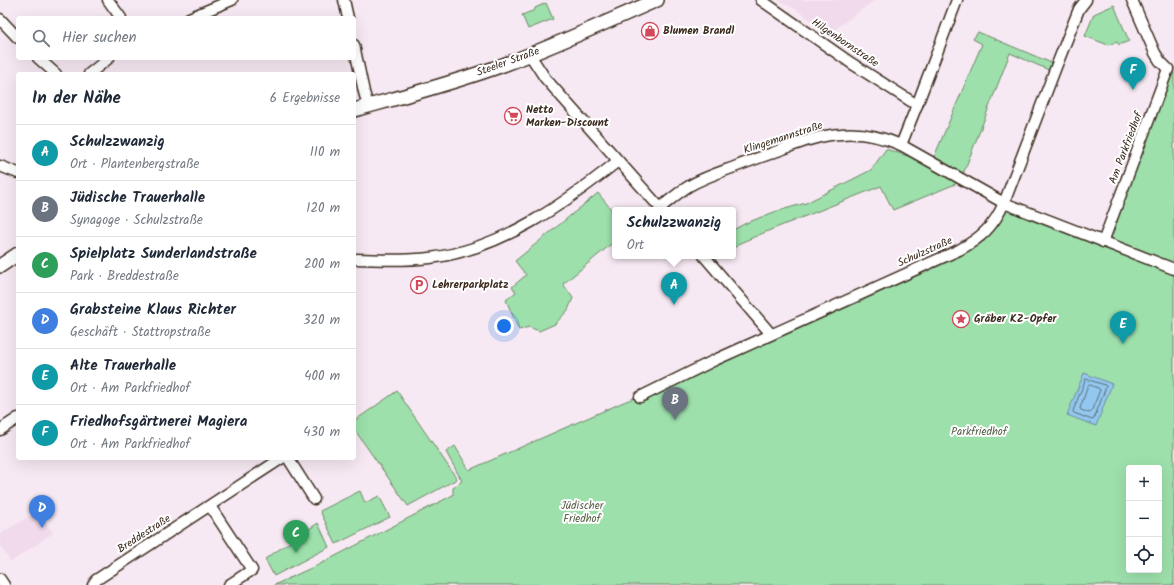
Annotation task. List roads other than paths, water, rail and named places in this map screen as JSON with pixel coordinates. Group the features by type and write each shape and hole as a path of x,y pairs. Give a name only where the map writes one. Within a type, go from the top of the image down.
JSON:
{"main road":[{"name":"Steeler Straße","path":"356,109 454,81 530,55 657,0"},
{"path":"0,266 16,255"}],"street":[{"path":"108,0 120,16"},
{"path":"194,16 232,0"},
{"path":"344,0 348,16"},
{"name":"Hilgenbornstraße","path":"761,0 851,63 917,105"},
{"path":"901,145 957,0"},
{"name":"Schulzstraße","path":"640,397 771,334 959,250 969,245 990,228 1004,203 1071,28 1079,9 1086,0"},
{"path":"1132,0 1155,53 1160,61 1171,69"},
{"path":"0,19 16,36"},
{"path":"356,54 368,106"},
{"path":"530,55 545,78 659,207"},
{"path":"40,60 54,72"},
{"path":"92,72 106,60"},
{"name":"Am Parkfriedhof","path":"1103,242 1171,69"},
{"name":"Klingemannstraße","path":"663,207 680,193 701,180 805,141 828,135 842,134 862,134 887,139 901,145 1004,203"},
{"path":"356,260 431,258 461,252 483,245 542,216 618,161"},
{"path":"0,166 16,172"},
{"path":"1004,203 1174,269"},
{"path":"707,259 771,334"},
{"path":"0,430 16,419"},
{"name":"Breddestraße","path":"93,585 96,580 279,460"},
{"path":"289,460 314,499"},
{"path":"210,506 252,570 229,585"},
{"path":"0,579 4,585"}],"water":[{"path":"1084,373 1112,384 1096,426 1067,415"}],"place":[{"name":"Blumen Brandl","path":"650,31"},
{"name":"Friedhofsgärtnerei Magiera","path":"1133,90"},
{"name":"Netto Marken-Discount","path":"513,116"},
{"name":"Lehrerparkplatz","path":"419,285"},
{"name":"Schulzzwanzig","path":"674,305"},
{"name":"Gräber KZ-Opfer","path":"961,319"},
{"name":"Alte Trauerhalle","path":"1123,344"},
{"name":"Jüdische Trauerhalle","path":"675,420"},
{"name":"Grabsteine Klaus Richter","path":"42,528"},
{"name":"Spielplatz Sunderlandstraße","path":"296,553"}],"park label":[{"name":"Parkfriedhof","path":"979,432"},
{"name":"Jüdischer Friedhof","path":"582,512"}]}
